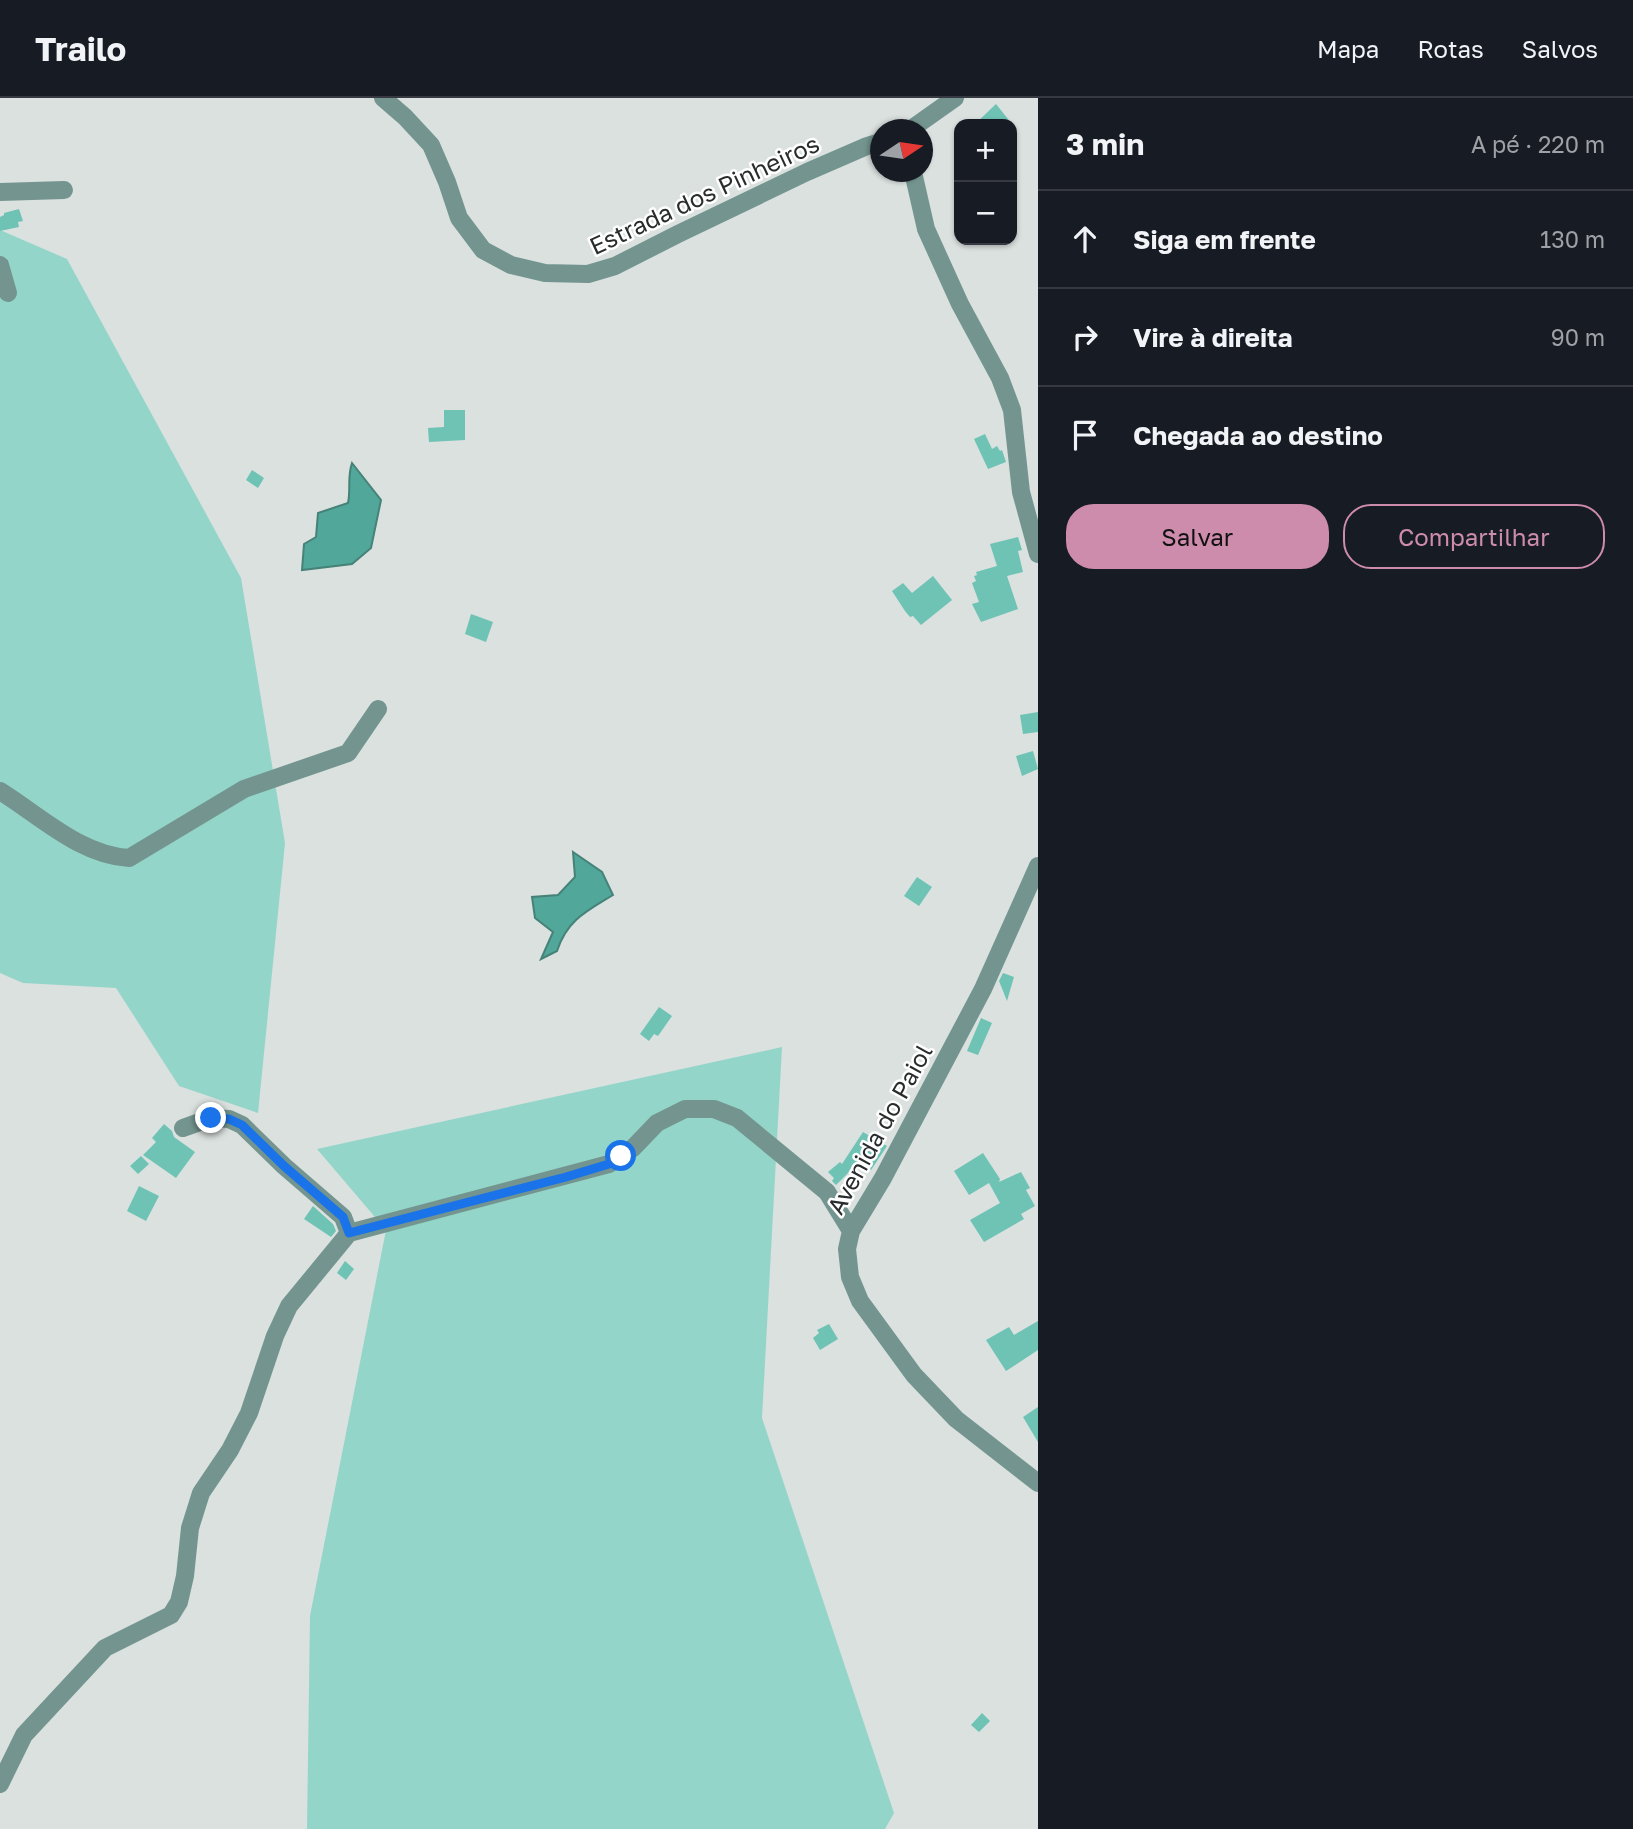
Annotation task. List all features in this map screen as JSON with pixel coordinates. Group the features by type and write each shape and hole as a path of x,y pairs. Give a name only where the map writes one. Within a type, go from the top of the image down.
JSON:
{"street":[{"name":"Estrada dos Pinheiros","path":"383,98 431,145 459,218 483,250 511,265 545,273 588,274 615,267 807,172 870,145"},
{"path":"926,119 955,98"},
{"path":"915,182 926,229 960,304 1000,378 1012,410 1021,492 1038,554"},
{"path":"0,192 64,190"},
{"path":"0,265 8,293"},
{"path":"0,791 76,841 107,855 129,858 244,789 348,753 378,709"},
{"name":"Avenida do Paiol","path":"1038,866 983,989 883,1178 851,1230 847,1249 850,1277 860,1301 914,1375 956,1419 1038,1483"},
{"path":"0,1784 24,1735 105,1648 171,1615 179,1602 191,1528 201,1493 230,1450 249,1413 275,1336 289,1306 349,1233 609,1164 633,1148 657,1123 685,1109 714,1109 737,1118 827,1192 851,1230"},
{"path":"183,1128 211,1118 229,1119 242,1125 343,1217 349,1233"}],"shaded area":[{"path":"0,230 67,259 241,578 285,843 258,1113 179,1086 116,988 23,983 0,973"},
{"path":"352,463 381,500 371,548 352,564 302,570 304,544 316,537 318,513 348,503"},
{"path":"573,852 602,872 613,895 579,917 566,931 557,951 541,959 553,932 535,918 532,897 558,895 575,877"},
{"path":"782,1047 762,1418 894,1813 885,1829 307,1829 310,1616 386,1230 317,1149"}],"building":[{"path":"996,104 1008,119 980,119"},
{"path":"19,209 23,221 18,222 19,227 0,231 0,217 4,213"},
{"path":"444,410 465,410 465,440 429,442 428,428 444,427"},
{"path":"985,434 992,449 997,446 1002,450 1006,462 988,469 974,439"},
{"path":"252,470 264,478 258,488 246,480"},
{"path":"1018,537 1022,550 1018,551 1023,572 1007,576 1018,609 981,622 972,604 979,602 972,583 976,581 974,576 977,575 976,572 997,566 990,544"},
{"path":"933,576 952,600 921,625 913,616 910,617 892,591 903,583 912,593"},
{"path":"471,614 493,622 486,642 465,634"},
{"path":"1038,712 1038,732 1023,734 1020,715"},
{"path":"1033,751 1038,769 1022,776 1016,756"},
{"path":"917,877 932,887 919,906 904,896"},
{"path":"1003,973 1014,977 1007,1001 999,981"},
{"path":"659,1007 672,1016 658,1036 654,1034 649,1041 640,1034"},
{"path":"981,1018 992,1023 978,1055 967,1051"},
{"path":"164,1124 174,1137 195,1152 176,1178 143,1155 156,1142 152,1138"},
{"path":"863,1132 887,1146 871,1170 860,1163 854,1175 850,1171 836,1185 828,1172 840,1162 842,1164"},
{"path":"983,1153 1000,1179 999,1182 1021,1172 1030,1188 1026,1190 1035,1206 1021,1214 1024,1219 984,1242 970,1220 1000,1203 989,1183 969,1195 954,1171"},
{"path":"141,1156 149,1164 138,1174 130,1166"},
{"path":"139,1186 159,1196 146,1221 127,1211"},
{"path":"313,1206 333,1224 336,1231 331,1237 304,1219"},
{"path":"345,1261 354,1269 346,1280 337,1273"},
{"path":"1038,1321 1038,1350 1006,1371 986,1340 1009,1327 1014,1335"},
{"path":"829,1324 838,1339 820,1350 813,1338 819,1333 817,1330"},
{"path":"1038,1407 1038,1442 1023,1417"},
{"path":"982,1713 990,1721 979,1732 971,1725"}],"route":[{"path":"211,1118 229,1119 242,1125 343,1217 349,1233 566,1177 609,1164 621,1156"}]}
